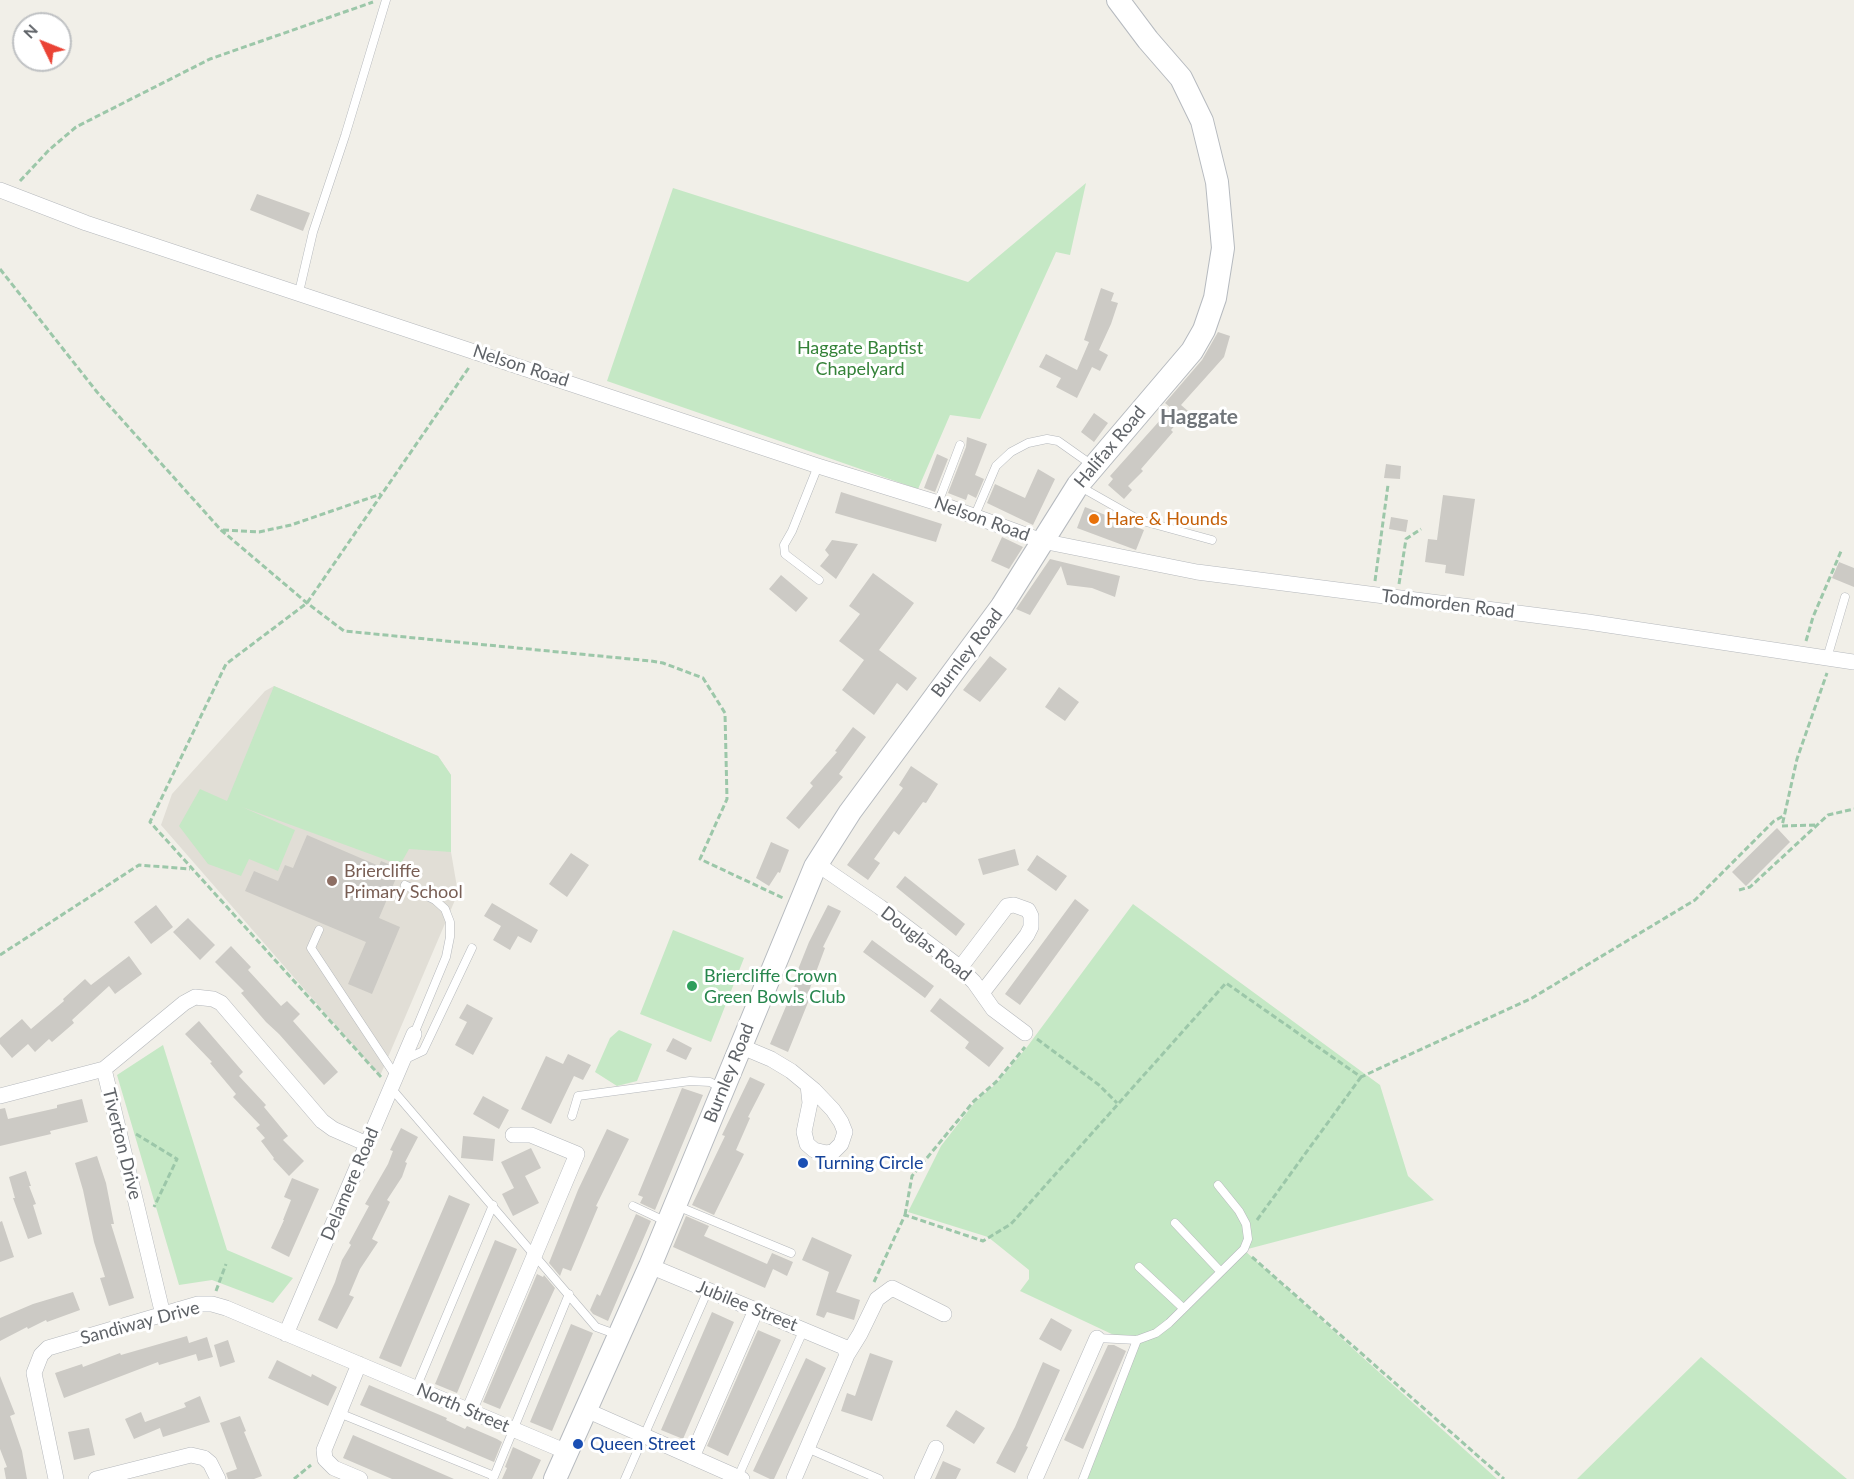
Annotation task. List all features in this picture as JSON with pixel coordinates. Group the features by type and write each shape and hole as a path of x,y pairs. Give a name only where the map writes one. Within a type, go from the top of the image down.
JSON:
{"street":[{"name":"Halifax Road","path":"1042,541 1093,466 1192,351 1204,330 1215,298 1223,248 1217,182 1202,121 1181,78 1118,0"},
{"name":"Nelson Road","path":"4,191 86,223 818,466 975,515 1042,541"},
{"name":"Todmorden Road","path":"1042,541 1197,572 1588,622 1854,662"},
{"name":"Burnley Road","path":"555,1479 650,1266 817,864 850,812 1002,606 1042,541"},
{"name":"Douglas Road","path":"817,864 880,907 960,968 975,982 993,1010 1026,1034"},
{"path":"960,968 1007,906 1014,905 1028,910 1031,916 1031,927 1027,935 982,993"},
{"name":"Tiverton Drive","path":"164,1315 104,1069 184,1003 195,997 213,999 221,1003 322,1122 367,1144"},
{"name":"Delamere Road","path":"286,1334 414,1034"},
{"path":"740,1046 771,1059 808,1085"},
{"path":"0,1096 104,1069"},
{"path":"469,1411 577,1154 531,1135 513,1135"},
{"name":"Jubilee Street","path":"650,1266 804,1329 846,1351"},
{"path":"794,1479 846,1351 877,1299 892,1288 944,1314"},
{"name":"Sandiway Drive","path":"56,1479 34,1373 41,1355 48,1348 198,1305 212,1304 359,1364"},
{"path":"692,1457 756,1310"},
{"path":"1035,1479 1097,1338"},
{"path":"359,1364 324,1454 325,1459 334,1468 360,1479"},
{"name":"North Street","path":"359,1364 567,1452"},
{"path":"585,1410 740,1478"},
{"path":"922,1479 936,1448"},
{"path":"96,1479 191,1455 204,1458 210,1463 218,1479"}],"lane":[{"path":"299,292 313,232 386,0"},
{"path":"975,515 996,466 1011,452 1028,442 1047,439 1058,441 1093,466"},
{"path":"938,503 960,445"},
{"path":"818,466 792,531 784,545 785,554 819,580"},
{"path":"1078,485 1119,511 1139,520 1212,540"},
{"path":"1830,658 1845,597"},
{"path":"405,885 435,900 445,909 450,922 446,957 414,1034"},
{"path":"319,930 311,948 394,1082 493,1205 597,1327 619,1336"},
{"path":"402,1061 423,1051 472,948"},
{"path":"572,1116 578,1096 690,1081 710,1082 723,1089"},
{"path":"1097,1338 1137,1340 1156,1333 1244,1249 1248,1239 1246,1224 1239,1211 1218,1185"},
{"path":"416,1388 493,1205"},
{"path":"633,1206 672,1214 790,1253"},
{"path":"1175,1223 1220,1271"},
{"path":"1139,1267 1183,1308"},
{"path":"625,1479 708,1290"},
{"path":"339,1413 494,1478 569,1294"},
{"path":"740,1478 804,1329"},
{"path":"1083,1479 1137,1340"},
{"path":"807,1448 879,1479"}],"path":[{"path":"4,191 76,127 210,59 379,0"},
{"path":"0,269 97,393 221,530 307,603 344,631 651,661 663,663 703,678 725,713 727,800 700,859 798,906"},
{"path":"394,1082 150,822 226,664 307,603 479,352"},
{"path":"1371,594 1376,576 1388,485"},
{"path":"221,530 259,532 291,525 382,494"},
{"path":"1393,597 1399,584 1406,539 1421,529"},
{"path":"1803,654 1813,617 1842,549"},
{"path":"1815,825 1782,826 1797,759 1830,658"},
{"path":"1739,890 1750,886 1828,815 1854,809"},
{"path":"1248,1234 1361,1077 1532,998 1695,900 1774,821 1785,815"},
{"path":"0,955 139,865 192,869"},
{"path":"905,1215 983,1241 1011,1224 1226,983 1361,1077"},
{"path":"872,1286 905,1215 912,1176 974,1101 996,1082 1026,1047 1026,1034 1037,1039 1099,1085 1117,1103"},
{"path":"117,1122 177,1159 143,1230"},
{"path":"1244,1249 1504,1479"},
{"path":"212,1304 226,1264"},
{"path":"294,1479 324,1454"}],"shaded area":[{"name":"Briercliffe Primary School","path":"274,686 438,756 451,775 451,852 458,893 380,1076 161,825 172,794 265,691"}],"green space":[{"name":"Haggate Baptist Chapelyard","path":"1086,183 1070,255 1056,252 980,419 950,415 918,489 607,381 673,188 968,282"},
{"path":"274,686 438,756 451,775 451,852 409,849 400,865 242,807 295,830 278,871 249,859 241,876 208,864 179,826 200,789 227,801"},
{"path":"1133,904 1380,1085 1408,1176 1434,1200 1244,1250 1497,1479 1086,1479 1133,1344 1020,1291 1029,1279 1029,1270 988,1237 908,1212 941,1146 975,1102 997,1083 1027,1047"},
{"name":"Briercliffe Crown Green Bowls Club","path":"673,930 744,958 711,1042 640,1014"},
{"path":"619,1030 652,1044 637,1081 617,1086 595,1072 610,1038"},
{"path":"163,1045 227,1250 293,1278 273,1303 212,1280 179,1285 117,1075"},
{"path":"1701,1357 1847,1479 1577,1479"}],"building":[{"path":"257,194 310,213 303,231 250,210"},
{"path":"1101,288 1114,293 1111,301 1118,303 1099,350 1108,355 1100,371 1092,367 1077,398 1056,387 1061,378 1039,367 1046,354 1077,370 1089,342 1084,340"},
{"path":"1218,332 1230,336 1224,357 1181,405 1188,411 1141,469 1143,471 1128,486 1132,490 1124,499 1108,485 1113,479 1110,476 1171,408 1165,403 1202,360"},
{"path":"1094,413 1108,423 1094,442 1081,432"},
{"path":"967,437 987,444 975,475 984,479 976,498 968,494 966,500 948,493 966,447"},
{"path":"937,454 948,459 935,492 924,488"},
{"path":"1386,464 1401,466 1400,479 1384,478"},
{"path":"1038,469 1055,479 1033,525 987,503 995,484 1025,498"},
{"path":"841,492 942,524 936,542 835,513"},
{"path":"1443,495 1475,499 1464,576 1445,573 1446,565 1425,562 1428,539 1437,540"},
{"path":"1085,507 1144,530 1136,550 1077,528"},
{"path":"1391,517 1408,520 1406,532 1389,529"},
{"path":"1002,537 1023,547 1009,569 991,561"},
{"path":"832,540 858,544 836,579 820,566 829,555 825,550"},
{"path":"1050,559 1120,576 1115,597 1092,588 1067,585 1061,566 1030,615 1016,609"},
{"path":"1839,562 1854,568 1854,587 1832,578"},
{"path":"873,573 914,603 879,650 917,678 907,691 897,683 874,715 842,690 864,660 839,641 860,614 849,606"},
{"path":"781,575 808,598 796,612 769,589"},
{"path":"990,656 1007,669 980,702 963,690"},
{"path":"1059,687 1079,702 1065,721 1045,707"},
{"path":"853,727 866,737 839,774 843,777 799,829 786,818 813,786 810,783 837,752 835,751"},
{"path":"911,766 938,784 926,803 923,802 899,835 894,831 874,859 880,863 868,880 847,865 903,788 899,785"},
{"path":"1777,828 1790,842 1746,886 1732,872"},
{"path":"307,835 379,866 381,861 400,869 379,918 400,927 372,994 348,984 366,942 245,891 254,871 278,881 285,865 293,868"},
{"path":"771,842 789,850 780,873 778,872 769,886 756,878"},
{"path":"1015,849 1019,865 983,875 978,859"},
{"path":"571,853 589,865 567,897 549,884"},
{"path":"1037,855 1067,876 1056,891 1027,870"},
{"path":"905,876 965,924 956,936 896,887"},
{"path":"1075,899 1089,910 1020,1005 1005,994"},
{"path":"492,903 538,930 531,943 518,936 510,950 493,940 501,926 484,916"},
{"path":"156,905 173,927 151,944 134,922"},
{"path":"828,905 841,911 823,947 825,948 806,999 809,1000 788,1052 770,1044 798,978 795,977 809,942"},
{"path":"188,918 215,945 200,960 173,932"},
{"path":"872,940 934,986 925,998 863,952"},
{"path":"231,946 251,967 248,970 281,1006 287,1001 300,1014 293,1021 338,1072 324,1085 241,993 244,991 215,962"},
{"path":"129,956 142,974 115,994 109,986 72,1020 74,1023 52,1042 49,1039 35,1052 28,1044 12,1058 0,1044 0,1038 22,1019 31,1029 64,1001 63,999 85,979 91,985"},
{"path":"940,998 1004,1048 989,1067 965,1048 969,1042 930,1011"},
{"path":"467,1004 493,1018 473,1055 455,1045 467,1022 459,1018"},
{"path":"199,1021 243,1072 239,1076 266,1105 264,1107 288,1136 283,1140 304,1161 289,1176 273,1159 261,1141 265,1138 256,1128 260,1125 233,1097 236,1094 210,1063 212,1062 185,1034"},
{"path":"673,1038 692,1048 686,1060 666,1051"},
{"path":"568,1054 591,1065 583,1080 574,1076 551,1124 521,1109 546,1056 563,1064"},
{"path":"750,1077 765,1084 748,1117 750,1118 736,1150 744,1154 714,1215 692,1205"},
{"path":"682,1088 703,1095 655,1210 640,1203 643,1197 638,1195"},
{"path":"483,1096 509,1110 499,1129 473,1114"},
{"path":"82,1099 88,1122 50,1131 51,1134 0,1146 0,1109 5,1108 8,1119 57,1108 57,1105"},
{"path":"401,1128 418,1137 405,1162 407,1163 402,1177 387,1200 390,1202 372,1239 378,1242 360,1269 349,1295 354,1297 337,1329 318,1320 342,1260 351,1245 349,1243 369,1206 365,1204 388,1164 393,1151 390,1150"},
{"path":"607,1129 629,1139 596,1206 598,1207 571,1271 563,1268 560,1276 549,1263 578,1190"},
{"path":"463,1136 495,1139 493,1161 461,1158"},
{"path":"531,1148 541,1168 525,1176 539,1203 513,1216 502,1194 514,1188 501,1162"},
{"path":"97,1156 106,1183 114,1224 111,1224 134,1298 109,1306 100,1278 105,1277 75,1163"},
{"path":"26,1171 42,1234 28,1239 13,1198 15,1198 9,1177"},
{"path":"292,1178 319,1189 289,1257 271,1248 291,1200 284,1197"},
{"path":"449,1195 470,1204 401,1367 379,1358"},
{"path":"636,1214 651,1221 608,1321 593,1314 590,1310 597,1294 600,1296"},
{"path":"686,1216 709,1226 704,1236 767,1264 772,1253 793,1262 787,1276 773,1269 765,1288 673,1247"},
{"path":"2,1221 14,1257 0,1262 0,1222"},
{"path":"812,1237 852,1255 836,1292 860,1300 854,1320 827,1312 824,1318 816,1315 829,1272 802,1260"},
{"path":"495,1240 517,1249 457,1393 435,1384"},
{"path":"537,1274 543,1277 544,1275 555,1288 500,1409 483,1402"},
{"path":"73,1292 80,1310 47,1322 46,1320 28,1329 27,1327 0,1341 0,1318 33,1304"},
{"path":"712,1312 734,1322 683,1439 661,1430"},
{"path":"1051,1318 1072,1330 1061,1351 1039,1339"},
{"path":"571,1324 593,1333 552,1431 530,1422"},
{"path":"758,1330 781,1340 728,1456 707,1446"},
{"path":"187,1336 189,1343 207,1337 213,1357 198,1361 196,1354 159,1365 158,1362 64,1398 55,1373"},
{"path":"228,1340 235,1362 220,1367 214,1345"},
{"path":"1108,1345 1114,1345 1126,1351 1083,1449 1064,1440"},
{"path":"870,1353 893,1361 872,1421 841,1411 847,1393 855,1396"},
{"path":"806,1358 826,1368 774,1479 770,1479 753,1471"},
{"path":"277,1360 337,1387 328,1406 268,1378"},
{"path":"1043,1362 1060,1370 1015,1473 996,1463 1015,1427"},
{"path":"0,1376 15,1414 10,1416 22,1451 27,1479 6,1479 4,1468 7,1467 0,1449"},
{"path":"369,1385 447,1418 446,1420 465,1429 467,1426 502,1442 494,1462 360,1405"},
{"path":"200,1396 210,1422 163,1437 160,1428 134,1439 125,1419 141,1412 145,1422 186,1407 184,1403"},
{"path":"956,1410 985,1428 974,1444 946,1426"},
{"path":"240,1416 262,1476 254,1479 228,1479 226,1473 237,1469 220,1423"},
{"path":"89,1428 95,1455 74,1460 68,1432"},
{"path":"353,1435 454,1479 392,1479 343,1458"},
{"path":"513,1447 541,1460 532,1479 502,1479"},
{"path":"943,1461 961,1469 956,1479 935,1479"}],"place":[{"name":"Hare & Hounds","path":"1094,519"},
{"name":"Briercliffe Primary School","path":"332,881"},
{"name":"Briercliffe Crown Green Bowls Club","path":"692,986"},
{"name":"Turning Circle","path":"803,1163"},
{"name":"Queen Street","path":"578,1444"}],"district":[{"name":"Haggate","path":"1199,417"}]}
